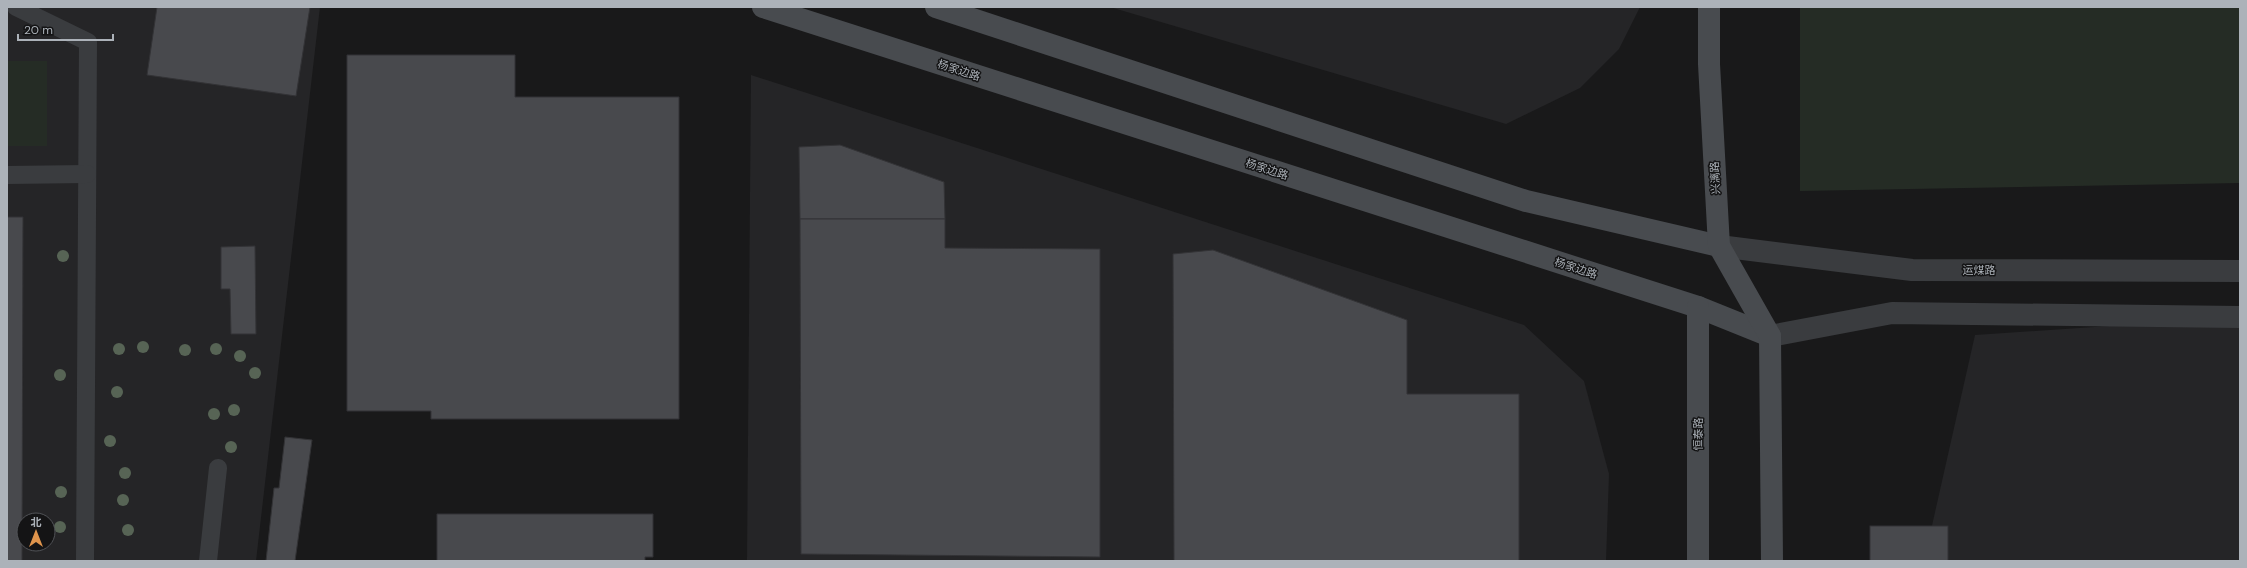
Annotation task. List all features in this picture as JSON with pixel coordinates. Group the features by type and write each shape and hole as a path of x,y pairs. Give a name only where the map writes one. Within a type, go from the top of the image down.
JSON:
{"street":[{"name":"杨家边路","path":"763,7 1698,307 1770,336"},
{"path":"936,7 1526,201 1719,246"},
{"name":"兴漓路","path":"1709,7 1709,64 1719,246 1770,336"},
{"name":"运煤路","path":"1719,246 1912,270 2240,271"},
{"name":"恒泰路","path":"1698,307 1698,561"},
{"path":"1772,561 1770,336 1892,313 2240,317"}],"lane":[{"path":"16,7 88,42 85,561"},
{"path":"7,175 87,174"},
{"path":"208,561 218,468"}],"shaded area":[{"path":"7,7 320,7 256,561 7,561"},
{"path":"1110,7 1640,7 1619,49 1580,88 1506,124"},
{"path":"1800,7 2240,7 2240,183 1800,191"},
{"path":"7,61 47,61 47,146 7,146"},
{"path":"751,75 1524,325 1584,381 1609,474 1606,561 747,561"},
{"path":"2240,317 2240,561 1924,561 1975,335"}],"building":[{"path":"157,7 310,7 296,96 147,75"},
{"path":"347,55 515,55 515,97 679,97 679,419 431,419 431,411 347,411"},
{"path":"840,145 944,182 945,219 800,219 799,147"},
{"path":"7,217 23,217 22,512 16,512 16,552 22,552 22,561 7,561"},
{"path":"800,219 945,219 945,248 1100,249 1100,557 801,554"},
{"path":"255,246 256,334 231,334 230,289 221,289 221,247"},
{"path":"1213,250 1407,320 1407,394 1519,394 1519,561 1174,561 1173,254"},
{"path":"285,437 312,440 295,561 266,561 274,488 279,488"},
{"path":"437,514 653,514 653,557 645,557 645,561 437,561"},
{"path":"1870,526 1948,526 1948,561 1870,561"}]}
